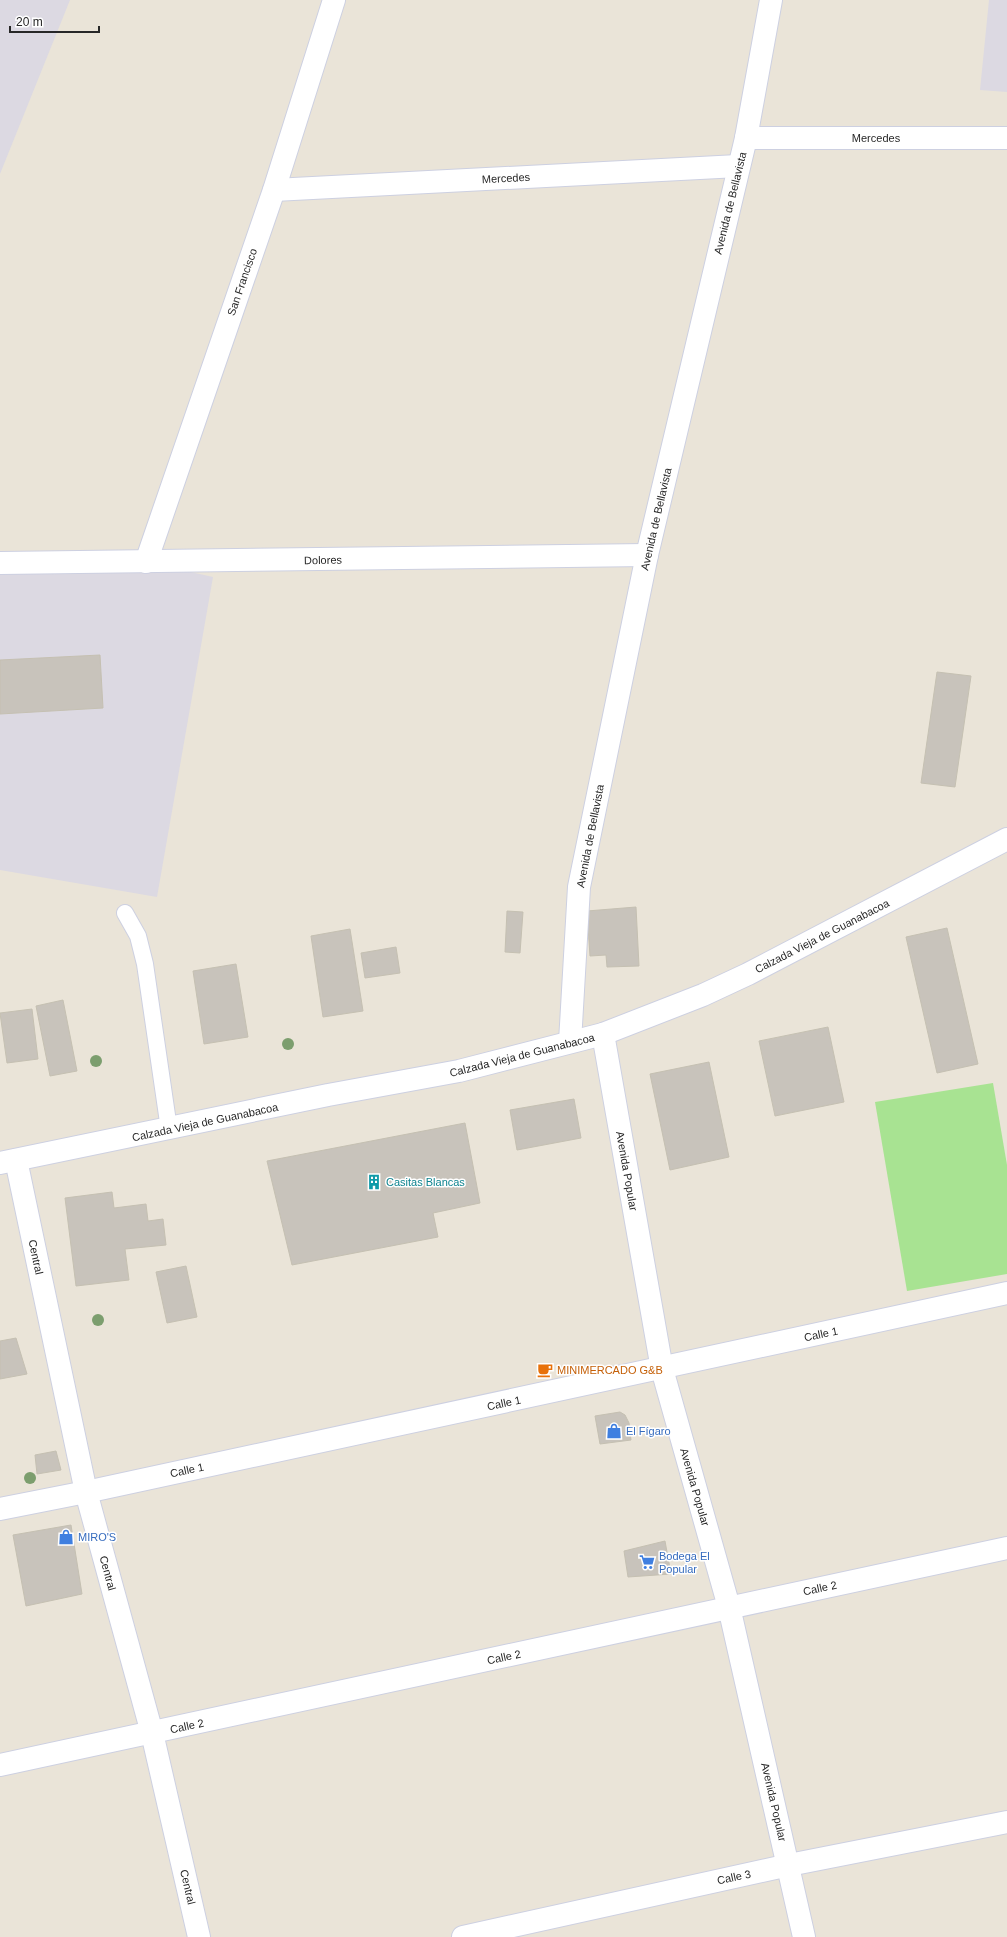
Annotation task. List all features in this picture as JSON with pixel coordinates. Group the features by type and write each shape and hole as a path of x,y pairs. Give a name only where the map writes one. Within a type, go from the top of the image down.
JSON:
{"street":[{"name":"San Francisco","path":"146,562 274,190 334,0"},
{"name":"Avenida de Bellavista","path":"570,1042 579,886 647,555 738,166 746,138 771,0"},
{"name":"Mercedes","path":"746,138 1007,138"},
{"name":"Mercedes","path":"274,190 738,166"},
{"name":"Dolores","path":"0,563 647,555"},
{"name":"Calzada Vieja de Guanabacoa","path":"8,1162 328,1096 459,1071 603,1034 704,995 748,974 1007,839"},
{"name":"Avenida Popular","path":"603,1034 662,1369 729,1608 804,1937"},
{"name":"Central","path":"8,1162 86,1492 152,1733 199,1937"},
{"name":"Calle 1","path":"0,1509 662,1369 1007,1293"},
{"name":"Calle 2","path":"0,1765 1007,1548"},
{"name":"Calle 3","path":"463,1937 788,1865 1007,1822"}],"lane":[{"path":"125,913 138,936 145,964 169,1129"}],"shaded area":[{"path":"0,0 70,0 0,174"},
{"path":"989,0 1007,0 1007,92 980,90"},
{"path":"146,562 213,577 157,897 0,870 0,567"}],"green space":[{"path":"993,1083 1007,1165 1007,1274 907,1291 875,1102"}],"building":[{"path":"100,655 103,708 0,714 0,660"},
{"path":"937,672 971,676 955,787 921,783"},
{"path":"636,907 639,966 607,967 606,955 590,956 587,911"},
{"path":"507,911 523,912 520,953 505,952"},
{"path":"947,928 978,1064 937,1073 906,937"},
{"path":"350,929 363,1011 323,1017 311,936"},
{"path":"396,947 400,973 365,978 361,953"},
{"path":"236,964 248,1037 204,1044 193,971"},
{"path":"63,1000 77,1071 50,1076 36,1006"},
{"path":"32,1009 38,1059 7,1063 0,1013"},
{"path":"828,1027 844,1102 775,1116 759,1041"},
{"path":"709,1062 729,1157 670,1170 650,1074"},
{"path":"574,1099 581,1138 517,1150 510,1110"},
{"name":"Casitas Blancas","path":"465,1123 480,1203 433,1213 438,1237 292,1265 267,1161"},
{"path":"112,1192 114,1208 146,1204 148,1221 163,1219 166,1245 125,1249 129,1280 76,1286 65,1198"},
{"path":"186,1266 197,1317 167,1323 156,1272"},
{"path":"16,1338 27,1374 0,1379 0,1341"},
{"name":"El Fígaro","path":"620,1412 625,1415 629,1423 631,1440 600,1444 595,1416"},
{"path":"56,1451 61,1470 37,1474 35,1455"},
{"path":"71,1525 82,1594 26,1606 13,1535"},
{"name":"Bodega El Popular","path":"665,1541 671,1574 628,1577 624,1551"}],"place":[{"name":"Casitas Blancas","path":"374,1182"},
{"name":"MINIMERCADO G&B","path":"545,1370"},
{"name":"El Fígaro","path":"614,1431"},
{"name":"MIRO'S","path":"66,1537"},
{"name":"Bodega El Popular","path":"647,1562"}]}
